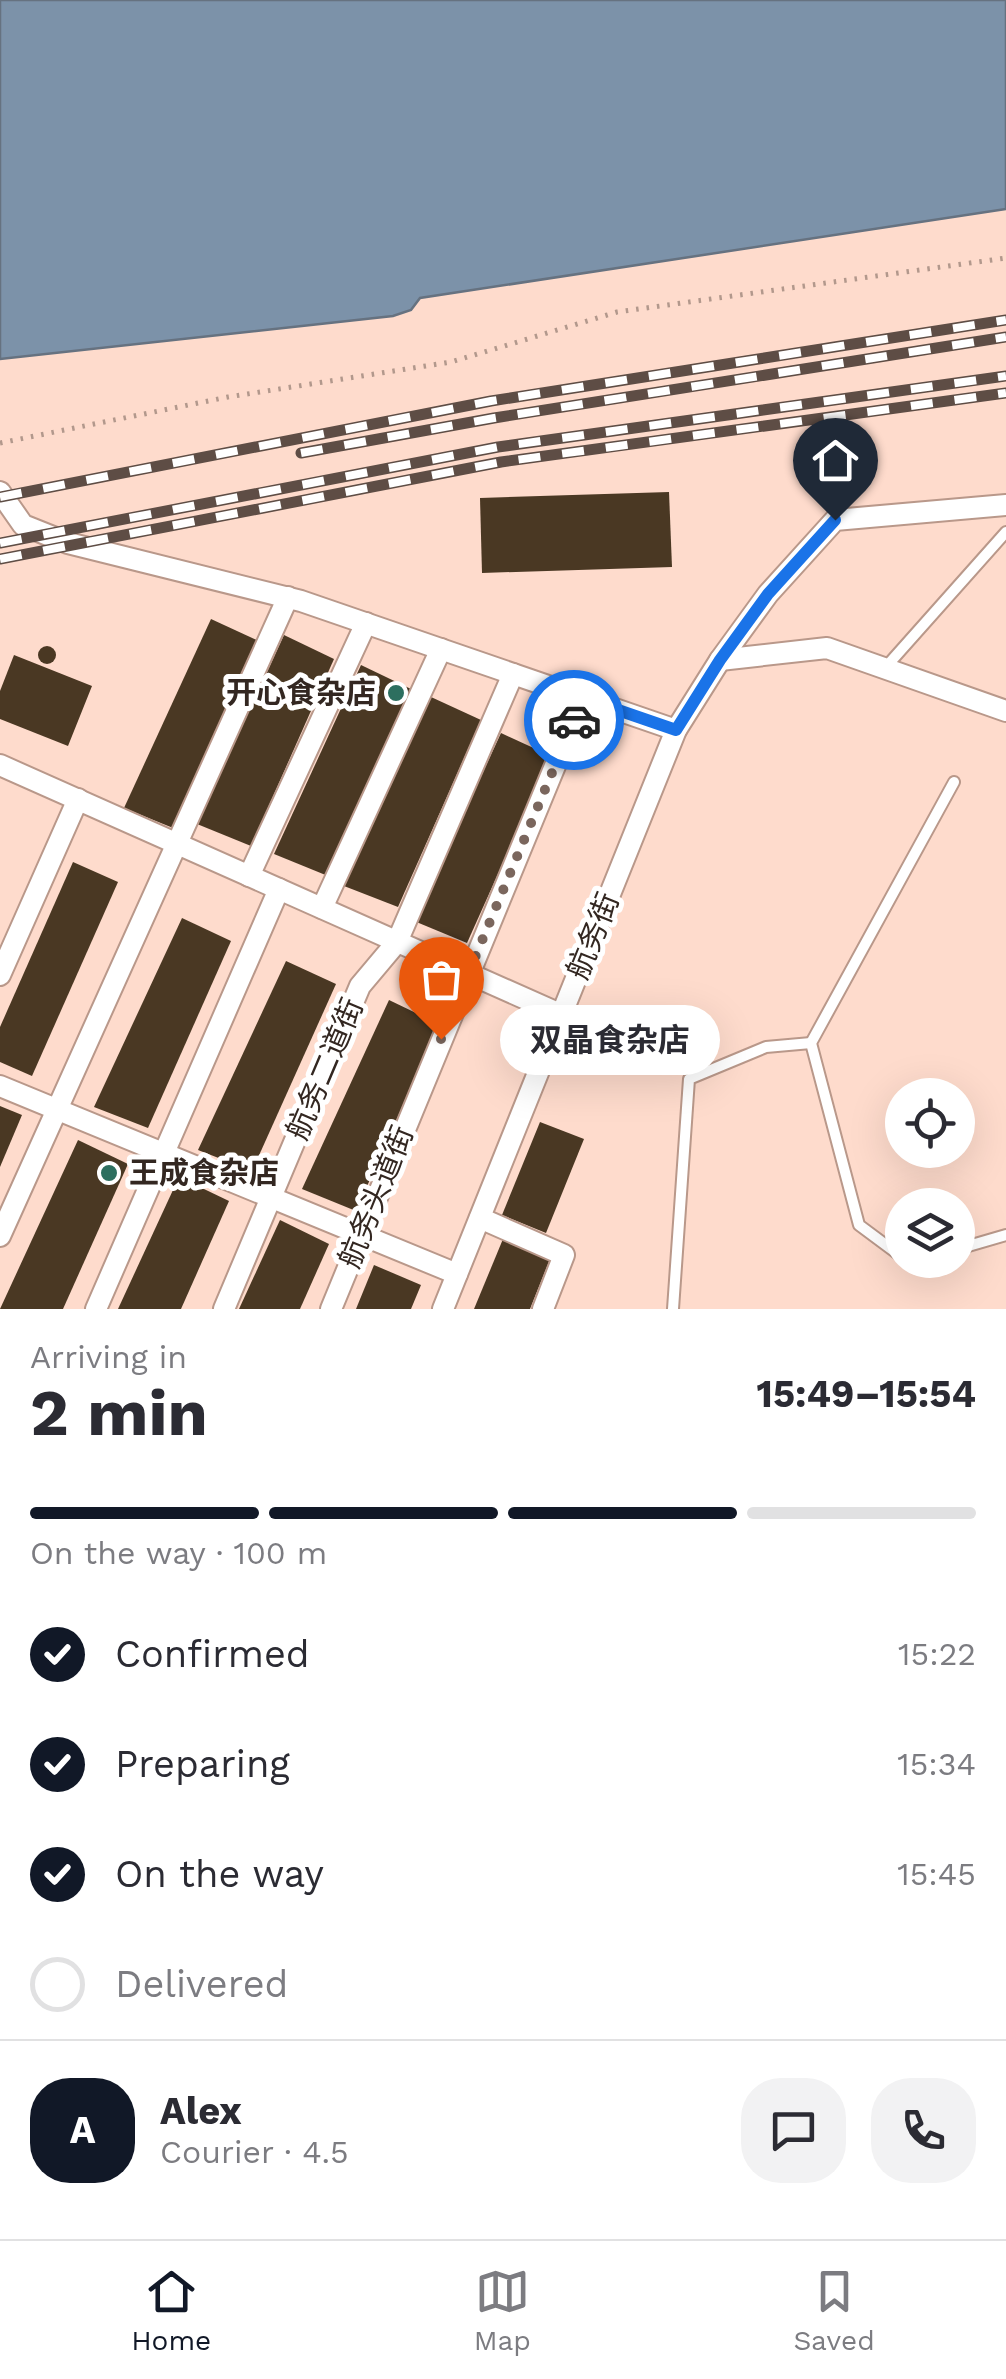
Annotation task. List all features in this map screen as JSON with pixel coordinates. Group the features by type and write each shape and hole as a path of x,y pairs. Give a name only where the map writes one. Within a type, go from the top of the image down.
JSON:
{"street":[{"path":"0,492 23,525 68,542 288,598 676,730"},
{"name":"航务街","path":"443,1309 676,730 720,660 768,594 835,520 1006,505"},
{"path":"0,1236 288,598"},
{"path":"249,876 366,623"},
{"path":"720,660 826,648 1006,711"},
{"path":"322,908 441,649"},
{"name":"航务二道街","path":"224,1309 360,986 397,942 513,674"},
{"name":"航务头道街","path":"331,1309 583,698"},
{"path":"0,764 562,1015"},
{"path":"0,975 78,799"},
{"path":"96,1309 279,889"},
{"path":"0,1086 458,1274"},
{"path":"480,1218 564,1255 543,1309"}],"lane":[{"path":"885,668 1006,532"},
{"path":"885,1244 860,1225 811,1043 954,782"},
{"path":"673,1309 689,1079 766,1047 811,1043"},
{"path":"975,1244 1006,1235"}],"path":[{"path":"0,443 228,397 451,362 617,312 1006,258"}],"water":[{"path":"0,0 1006,0 1006,209 420,298 411,310 393,316 0,359"}],"building":[{"path":"669,492 672,567 482,573 480,498"},
{"path":"211,619 261,642 178,830 124,808"},
{"path":"284,635 334,659 251,846 197,824"},
{"path":"47,646 56,655 47,664 38,655"},
{"path":"14,655 92,686 68,746 0,719 0,691"},
{"path":"361,665 411,689 328,876 274,854"},
{"path":"431,697 481,720 398,907 344,886"},
{"path":"501,733 551,756 467,943 414,921"},
{"path":"73,862 118,882 32,1076 0,1062 0,1027"},
{"path":"182,918 231,941 148,1128 94,1107"},
{"path":"286,961 336,984 252,1171 198,1150"},
{"path":"389,1000 439,1024 356,1211 302,1189"},
{"path":"0,1106 22,1115 0,1167"},
{"path":"540,1122 584,1139 546,1233 502,1215"},
{"path":"78,1140 128,1164 63,1309 0,1309"},
{"path":"179,1177 229,1201 181,1309 118,1309"},
{"path":"280,1220 329,1244 300,1309 239,1309"},
{"path":"503,1239 550,1259 530,1309 474,1309"},
{"path":"374,1265 421,1285 411,1309 356,1309"}],"railway":[{"path":"0,497 491,401 1006,320"},
{"path":"301,453 494,418 1006,337"},
{"path":"0,543 498,447 1006,376"},
{"path":"0,559 501,462 1006,393"}],"way so far":[{"path":"441,1039 574,720"}],"place":[{"name":"开心食杂店","path":"396,693"},
{"name":"双晶食杂店","path":"441,1039"},
{"name":"王成食杂店","path":"109,1173"}],"route":[{"path":"574,720 583,698 676,730 768,594 835,520"}]}
